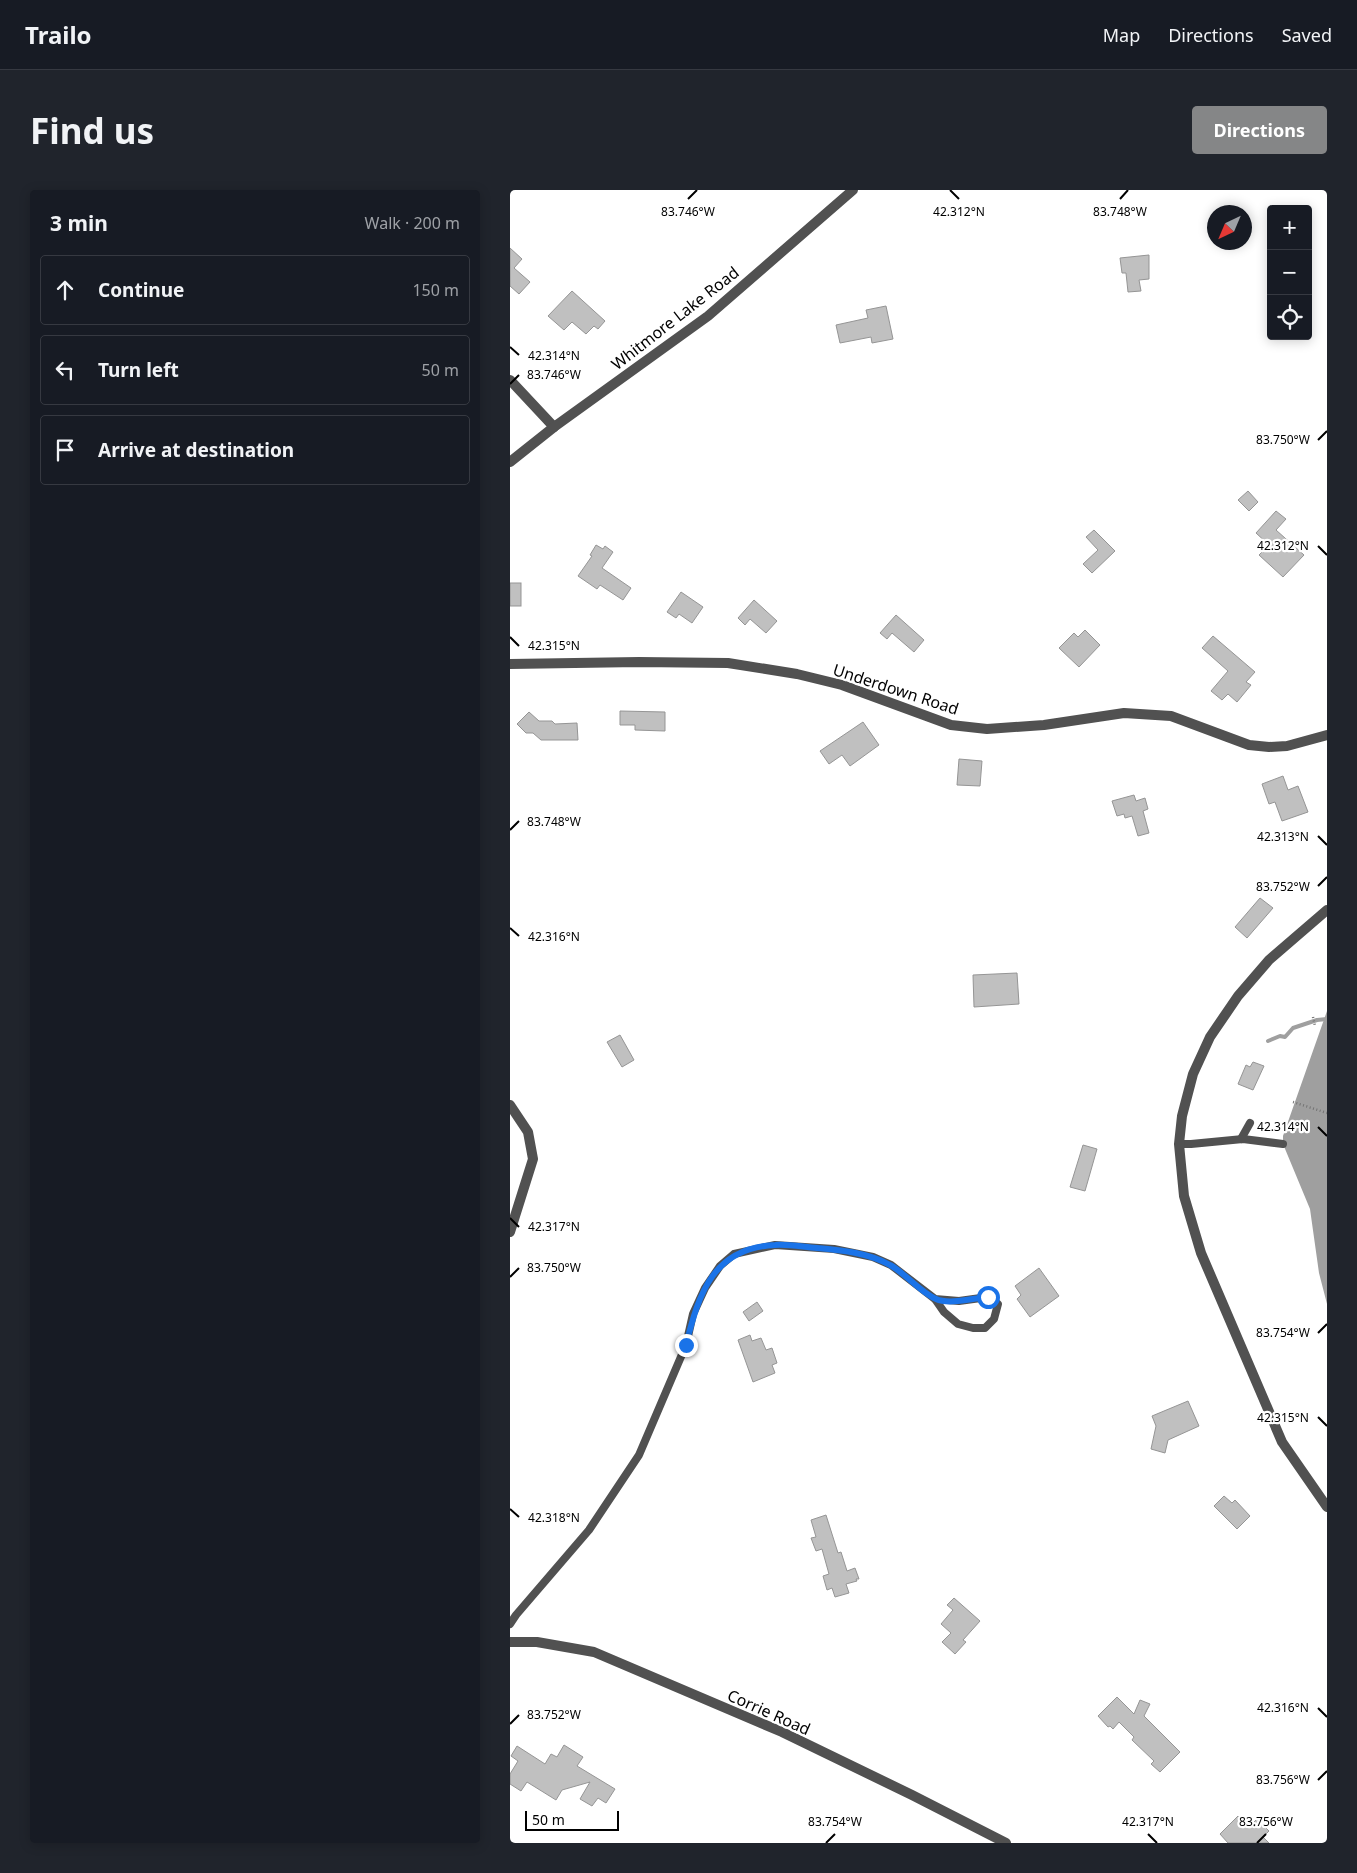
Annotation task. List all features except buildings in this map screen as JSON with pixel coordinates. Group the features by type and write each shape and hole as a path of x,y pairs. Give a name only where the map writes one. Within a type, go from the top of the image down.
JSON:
{"street":[{"name":"Whitmore Lake Road","path":"510,462 554,427 708,316 853,190"},
{"path":"510,380 554,427"},
{"name":"Underdown Road","path":"510,664 728,663 796,674 842,685 951,725 987,729 1044,725 1124,713 1171,716 1249,745 1287,746 1327,735"},
{"path":"1327,910 1269,960 1238,996 1210,1037 1193,1074 1182,1116 1179,1144 1184,1196 1201,1252 1282,1442 1327,1507"},
{"path":"510,1105 528,1132 533,1159 510,1232"},
{"name":"Corrie Road","path":"510,1642 537,1642 594,1652 654,1676 739,1715 782,1732 1006,1843"}],"lane":[{"path":"1241,1139 1250,1123"},
{"path":"1179,1144 1241,1139 1283,1144"},
{"path":"510,1624 589,1530 639,1455 686,1345 693,1314 705,1288 720,1266 734,1254 775,1245 834,1249 873,1257 891,1265 935,1299 944,1312 958,1324 972,1328 985,1328 994,1318 998,1304 988,1297 959,1300 935,1299"}],"path":[{"path":"1313,1017 1315,1026"},
{"path":"1293,1102 1327,1113"}],"shaded area":[{"path":"1327,1011 1327,1304 1319,1273 1310,1209 1283,1144 1283,1136"}],"waterway":[{"path":"1268,1041 1280,1036 1285,1037 1293,1028 1317,1020 1327,1019"}],"route":[{"path":"686,1345 693,1314 705,1288 720,1266 734,1254 775,1245 834,1249 873,1257 891,1265 935,1299 959,1300 988,1297"}]}
